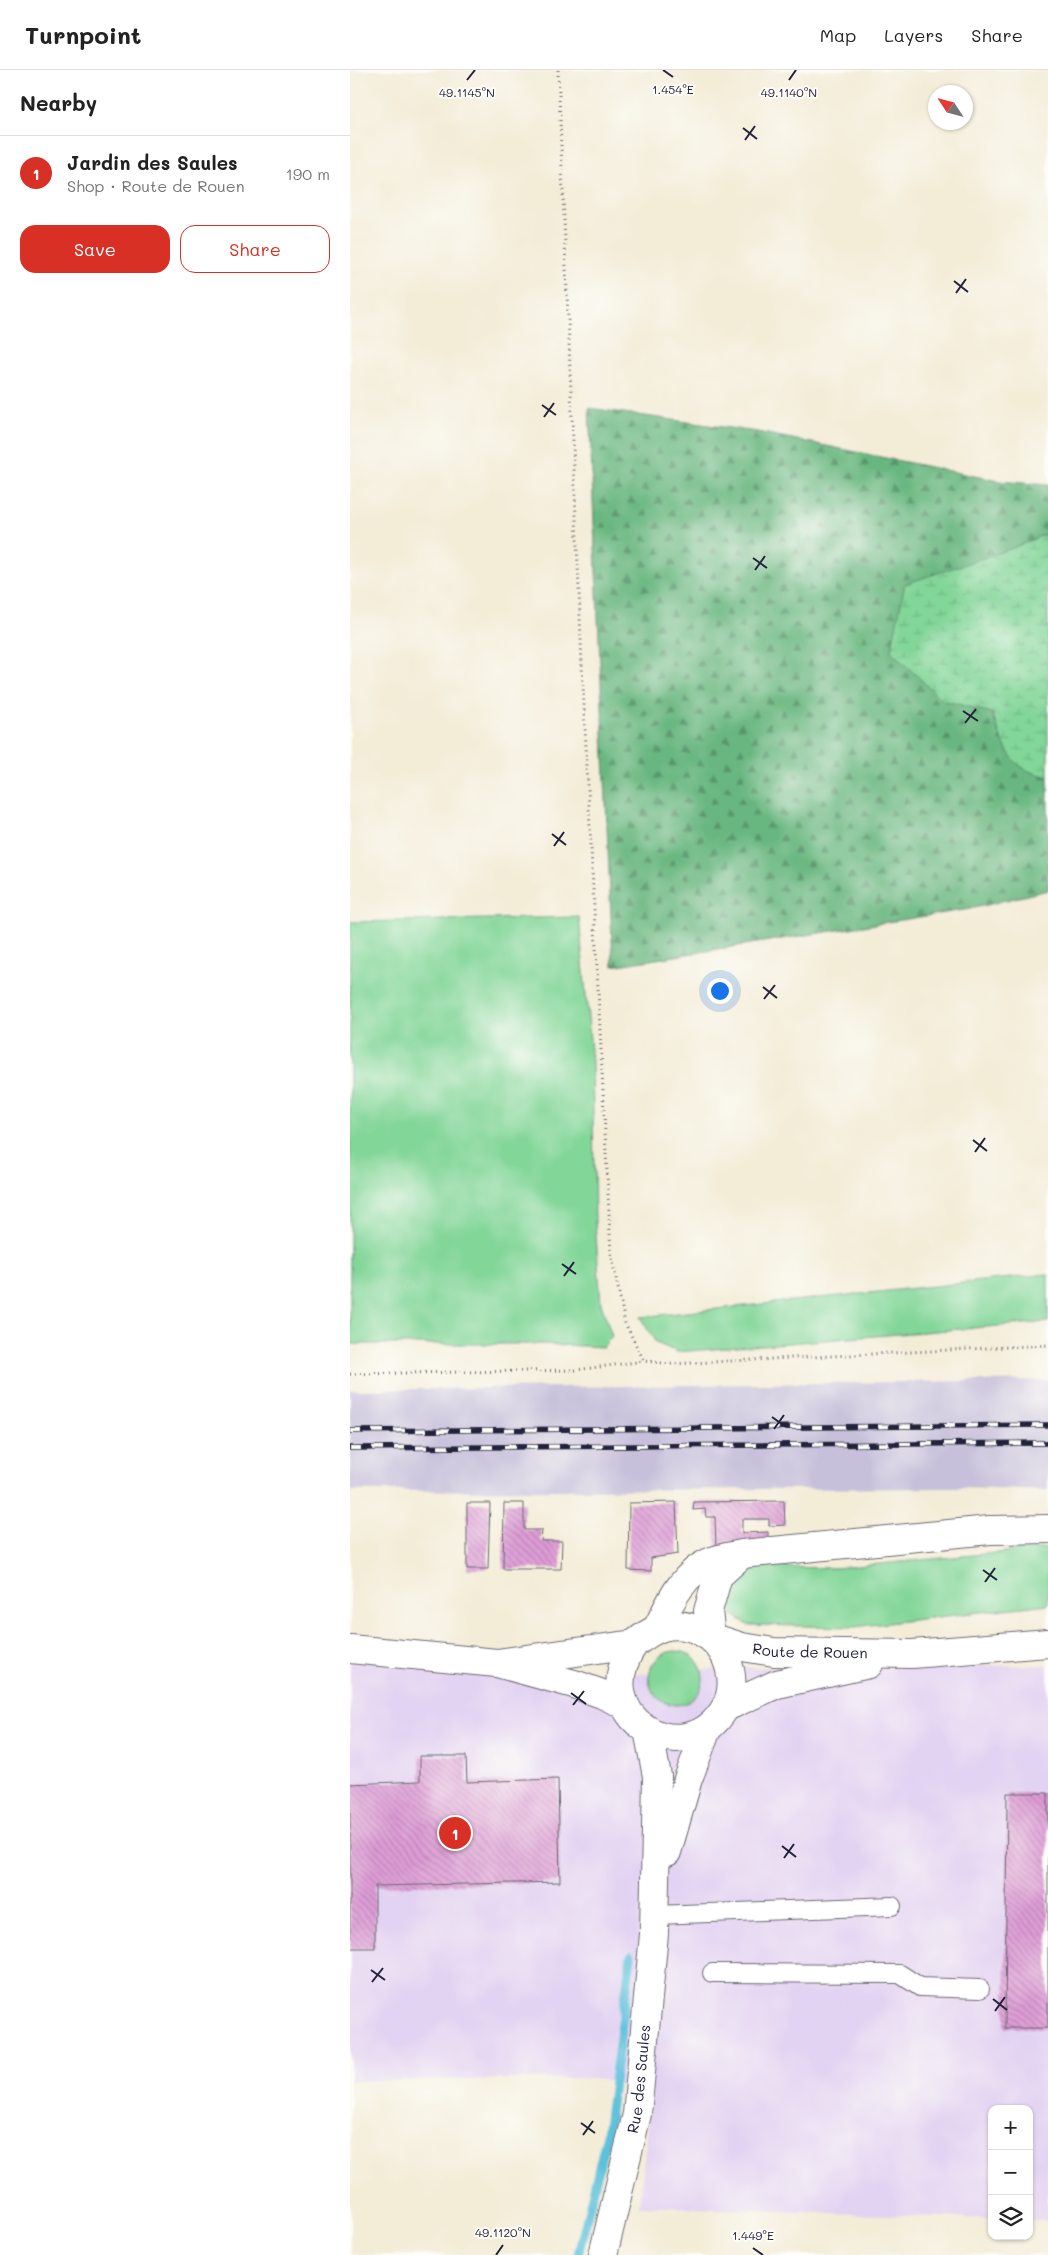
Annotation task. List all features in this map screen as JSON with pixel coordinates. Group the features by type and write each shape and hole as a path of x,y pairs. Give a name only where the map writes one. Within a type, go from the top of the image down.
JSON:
{"main road":[{"path":"657,1630 670,1602 684,1581 710,1562 742,1554 990,1530 1048,1529"},
{"path":"711,1638 708,1611 718,1576 742,1554"},
{"path":"664,1626 682,1626 698,1629 711,1638 722,1649 730,1668 732,1682 729,1700 720,1716 707,1729 690,1736 672,1738 654,1734 639,1724 625,1705 621,1694 620,1675 624,1658 634,1644 648,1633 664,1626"},
{"name":"Route de Rouen","path":"711,1638 742,1647 774,1652 912,1654 1048,1643"},
{"path":"497,1663 634,1644"},
{"path":"350,1649 497,1663 574,1684 625,1705"},
{"name":"Route de Rouen","path":"726,1706 777,1684 912,1654"},
{"name":"Rue des Saules","path":"656,1907 676,1817 707,1729"},
{"name":"Rue des Saules","path":"604,2255 637,2114 656,1907 657,1776 648,1730"}],"lane":[{"path":"656,1907 892,1906"},
{"path":"712,1973 900,1974 920,1987 980,1990"}],"path":[{"path":"558,70 582,665 611,1253 625,1323 644,1361"},
{"path":"350,1374 576,1370 644,1361 671,1364 1048,1345"}],"shaded area":[{"path":"1048,1380 1048,1491 962,1488 350,1491 350,1390"},
{"path":"350,1649 620,1675 730,1668 1048,1665 1048,2221 1033,2220 1033,2105 988,2105 988,2219 639,2206 652,2092 593,2078 350,2081"}],"green space":[{"path":"589,408 758,432 999,481 1048,485 1048,533 1013,548 942,700 992,713 1000,736 1016,762 1024,769 1048,776 1048,890 970,909 613,966"},
{"path":"1048,533 1048,776 1024,769 1016,762 1005,746 992,713 942,700 891,651 905,584 1013,548"},
{"path":"579,917 592,1062 595,1222 601,1304 612,1336 603,1347 542,1344 350,1344 350,922"},
{"path":"1048,1274 1048,1322 677,1352 656,1343 640,1317"},
{"path":"1048,1548 1048,1604 854,1627 748,1625 724,1609 730,1584 760,1567 836,1568"},
{"path":"671,1651 681,1651 691,1655 699,1663 703,1678 699,1693 691,1701 681,1705 671,1705 661,1701 653,1693 649,1683 649,1673 653,1663 661,1655"}],"building":[{"path":"784,1501 785,1525 769,1526 769,1519 742,1519 742,1533 768,1532 768,1540 716,1548 715,1517 706,1517 705,1509 693,1510 694,1502"},
{"path":"676,1502 678,1554 651,1558 651,1571 628,1570 629,1503"},
{"path":"467,1503 490,1503 488,1569 467,1569"},
{"path":"504,1503 524,1503 524,1530 542,1530 541,1541 562,1541 561,1569 503,1569"},
{"path":"420,1756 466,1756 467,1782 558,1779 560,1882 375,1886 375,1948 350,1948 350,1784 420,1781"},
{"path":"1007,1793 1048,1793 1048,2028 1005,2028"}],"waterway":[{"path":"578,2255 607,2134 631,1956"}],"railway":[{"path":"350,1431 1048,1425"},
{"path":"350,1448 1048,1443"}],"place":[{"name":"Jardin des Saules","path":"455,1833"}]}
